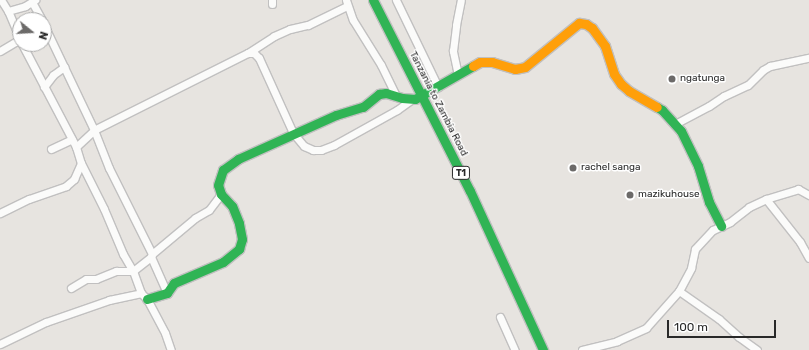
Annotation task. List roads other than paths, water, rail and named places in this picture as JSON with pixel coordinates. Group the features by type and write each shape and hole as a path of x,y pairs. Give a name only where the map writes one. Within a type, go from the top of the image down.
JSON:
{"main road":[{"name":"Tanzania to Zambia Road","path":"373,0 496,244 543,350"},
{"path":"144,296 167,293 174,283 223,262 240,249 242,239 239,223 232,206 221,194 218,185 222,172 226,168 251,152 336,115 363,107 379,94 386,93 412,99 422,96 483,62 492,62 515,69 524,66 574,26 582,23 592,28 605,46 614,74 621,84 629,91 655,105 675,124 698,166 709,202 722,226"}],"street":[{"path":"396,0 406,17 438,87"},
{"path":"458,75 453,51 461,0"},
{"path":"8,11 33,1 38,12"},
{"path":"0,51 20,39 8,11 2,2"},
{"path":"76,147 94,130 248,53 274,36 290,29 308,25 346,3 381,65 396,96"},
{"path":"52,42 94,130 109,168 151,255 167,293"},
{"path":"26,52 76,147 81,163 104,209 123,254 133,271 171,350"},
{"path":"248,53 254,53 259,58 293,133 307,148 321,150 327,148 397,110 412,99"},
{"path":"675,124 709,106 724,96 748,85 770,66 809,58"},
{"path":"44,87 53,75 64,67"},
{"path":"51,149 72,139"},
{"path":"0,213 29,199 66,186 74,179 81,163"},
{"path":"582,350 604,348 646,328 679,291 691,268 695,249 713,230 766,199 798,189 809,194"},
{"path":"71,288 86,279 96,279 116,271 133,271 195,218 209,210 221,194"},
{"path":"766,199 800,242 809,258"},
{"path":"679,291 719,319 738,337 757,350"},
{"path":"0,344 46,322 109,300 144,296"},
{"path":"500,317 515,350"}],"place":[{"name":"ngatunga","path":"672,79"},
{"name":"rachel sanga","path":"573,168"},
{"name":"mazikuhouse","path":"630,195"}]}
